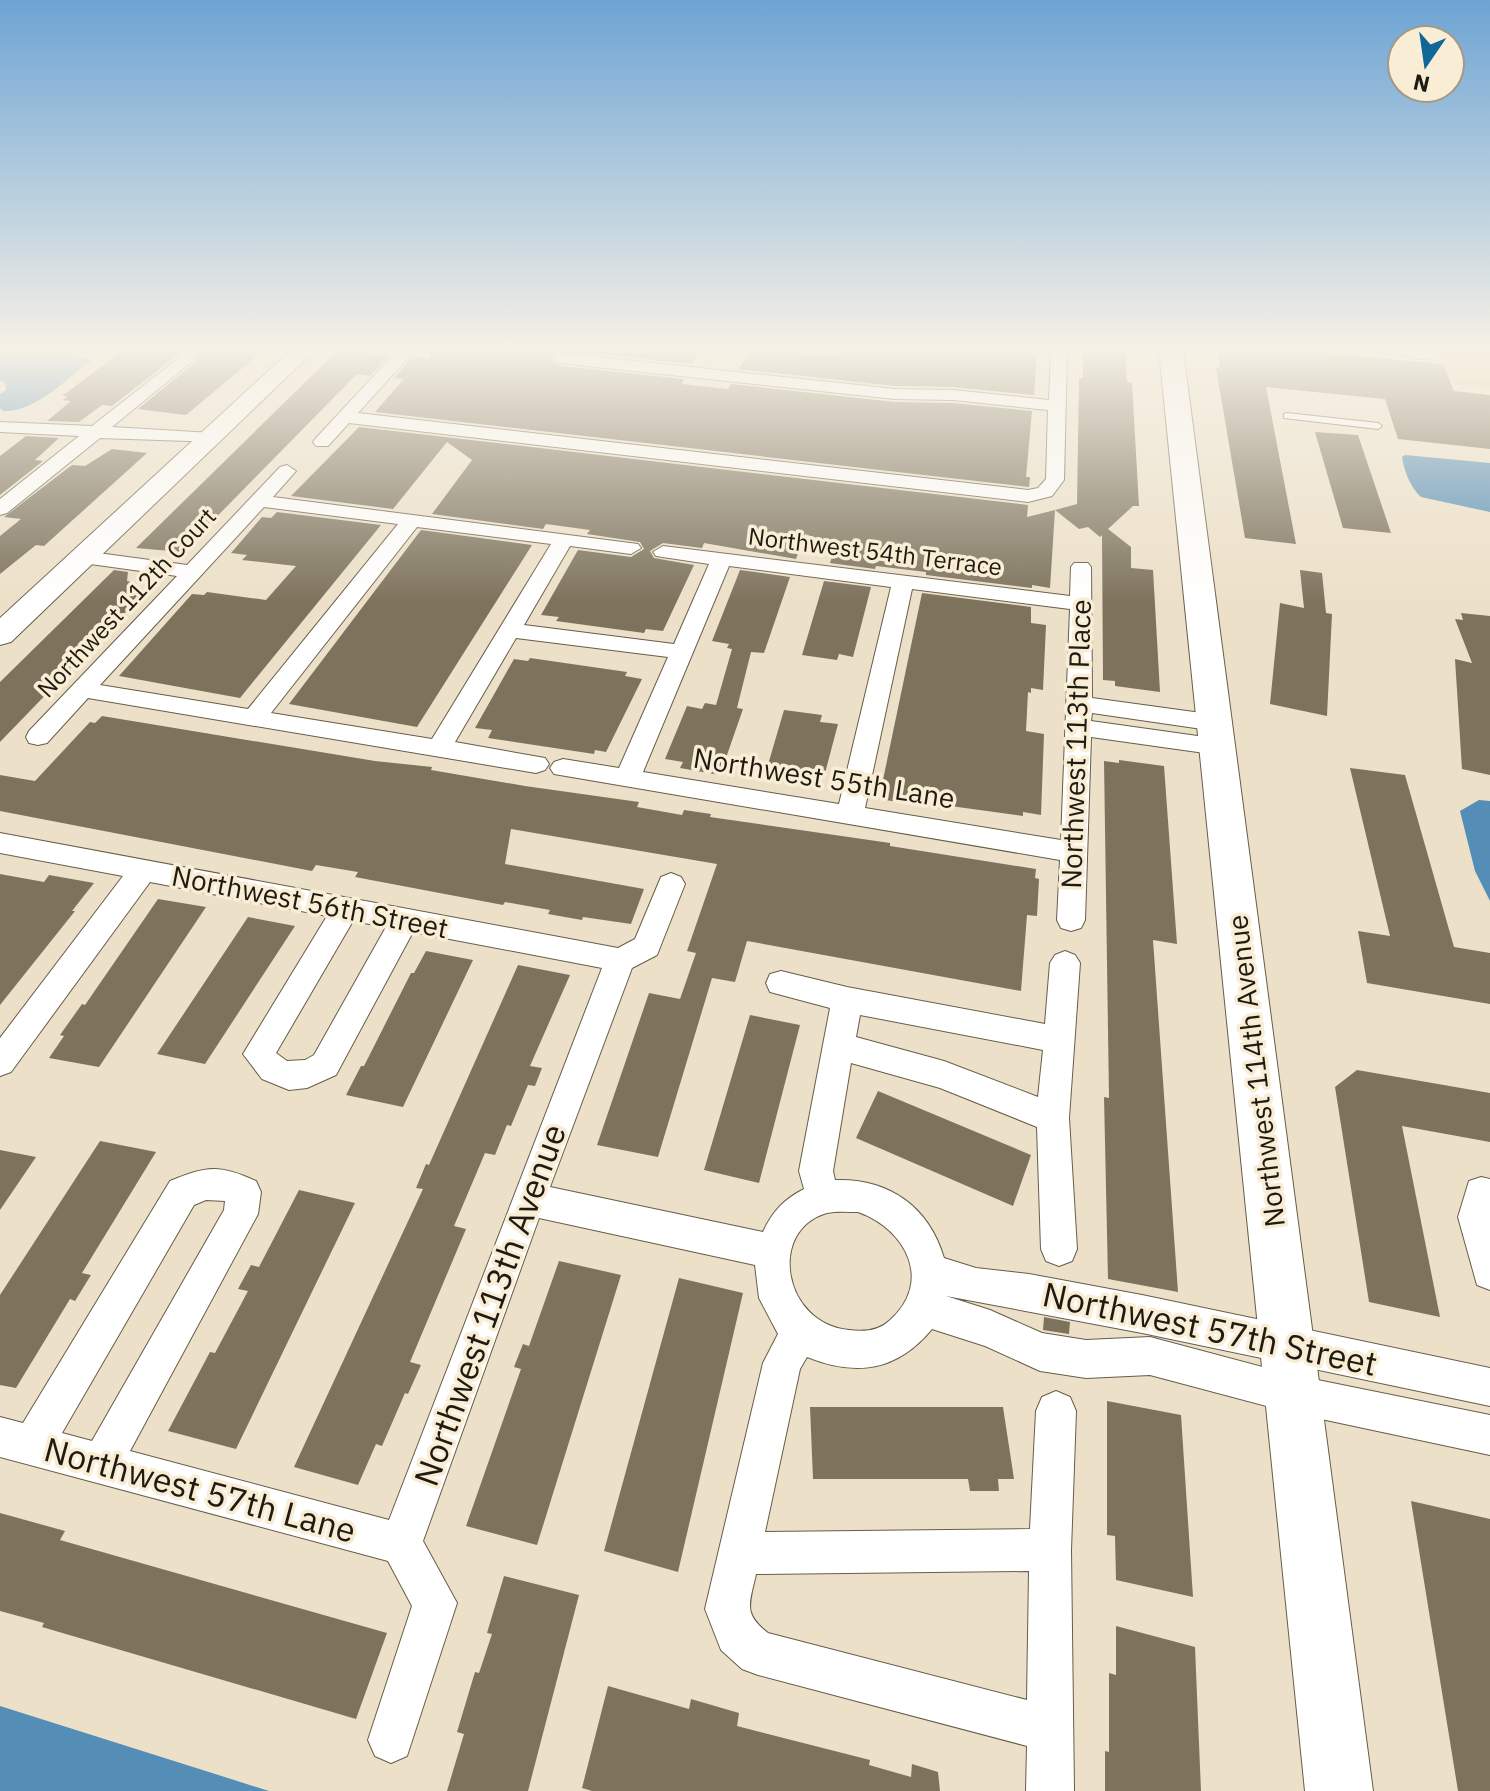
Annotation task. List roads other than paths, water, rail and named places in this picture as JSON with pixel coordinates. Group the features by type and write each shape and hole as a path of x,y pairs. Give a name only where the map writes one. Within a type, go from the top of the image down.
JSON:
{"street":[{"path":"0,509 94,435"},
{"path":"164,435 212,438"},
{"path":"0,635 216,435"},
{"path":"322,442 329,435"},
{"path":"493,435 1008,496 1045,492 1055,480 1057,435"},
{"name":"Northwest 114th Avenue","path":"1181,435 1339,1791"},
{"name":"Northwest 112th Court","path":"38,737 287,471"},
{"path":"259,501 631,548"},
{"path":"254,718 412,520"},
{"path":"439,748 564,539"},
{"name":"Northwest 54th Terrace","path":"663,552 1081,604"},
{"path":"83,557 192,572"},
{"path":"627,779 722,559"},
{"name":"Northwest 113th Place","path":"1071,920 1081,567"},
{"path":"850,815 903,581"},
{"path":"510,630 682,652"},
{"path":"82,690 536,764"},
{"path":"1079,716 1217,735"},
{"name":"Northwest 55th Lane","path":"563,768 1074,852"},
{"name":"Northwest 56th Street","path":"0,843 620,960"},
{"path":"0,1062 143,870"},
{"path":"620,960 647,947 671,884"},
{"path":"346,908 259,1054 267,1066 281,1074 306,1077 325,1065 405,920"},
{"name":"Northwest 113th Avenue","path":"401,1544 620,960"},
{"path":"1059,1249 1053,1118 1065,963"},
{"path":"781,983 847,1000 1059,1040"},
{"path":"823,1198 816,1171 847,1000"},
{"path":"840,1046 944,1075 1053,1118"},
{"path":"16,1441 182,1193 207,1182 225,1183 244,1192 241,1214 101,1464"},
{"path":"1490,1195 1481,1193 1476,1217 1490,1272"},
{"path":"858,1196 892,1209 918,1236 927,1290 903,1335 871,1351 834,1349 801,1332 781,1308 771,1280 772,1251 783,1228 800,1209 823,1198 858,1196"},
{"path":"528,1199 772,1251"},
{"name":"Northwest 57th Street","path":"927,1290 976,1286 1010,1290 1290,1369 1490,1435"},
{"name":"Northwest 57th Street","path":"927,1290 1007,1337 1040,1352 1086,1359 1150,1356 1490,1387"},
{"path":"1007,1337 1010,1290"},
{"path":"801,1332 782,1363 727,1609 733,1632 758,1653 1050,1729"},
{"path":"1050,1791 1050,1550 1056,1411"},
{"name":"Northwest 57th Lane","path":"16,1441 401,1544"},
{"path":"391,1740 435,1603 401,1544"},
{"path":"740,1553 1050,1550"}],"water":[{"path":"1402,457 1490,463 1490,512 1421,497 1406,473"},
{"path":"1479,800 1490,801 1490,901 1475,871 1460,811"},
{"path":"0,1706 269,1791 0,1791"}]}
